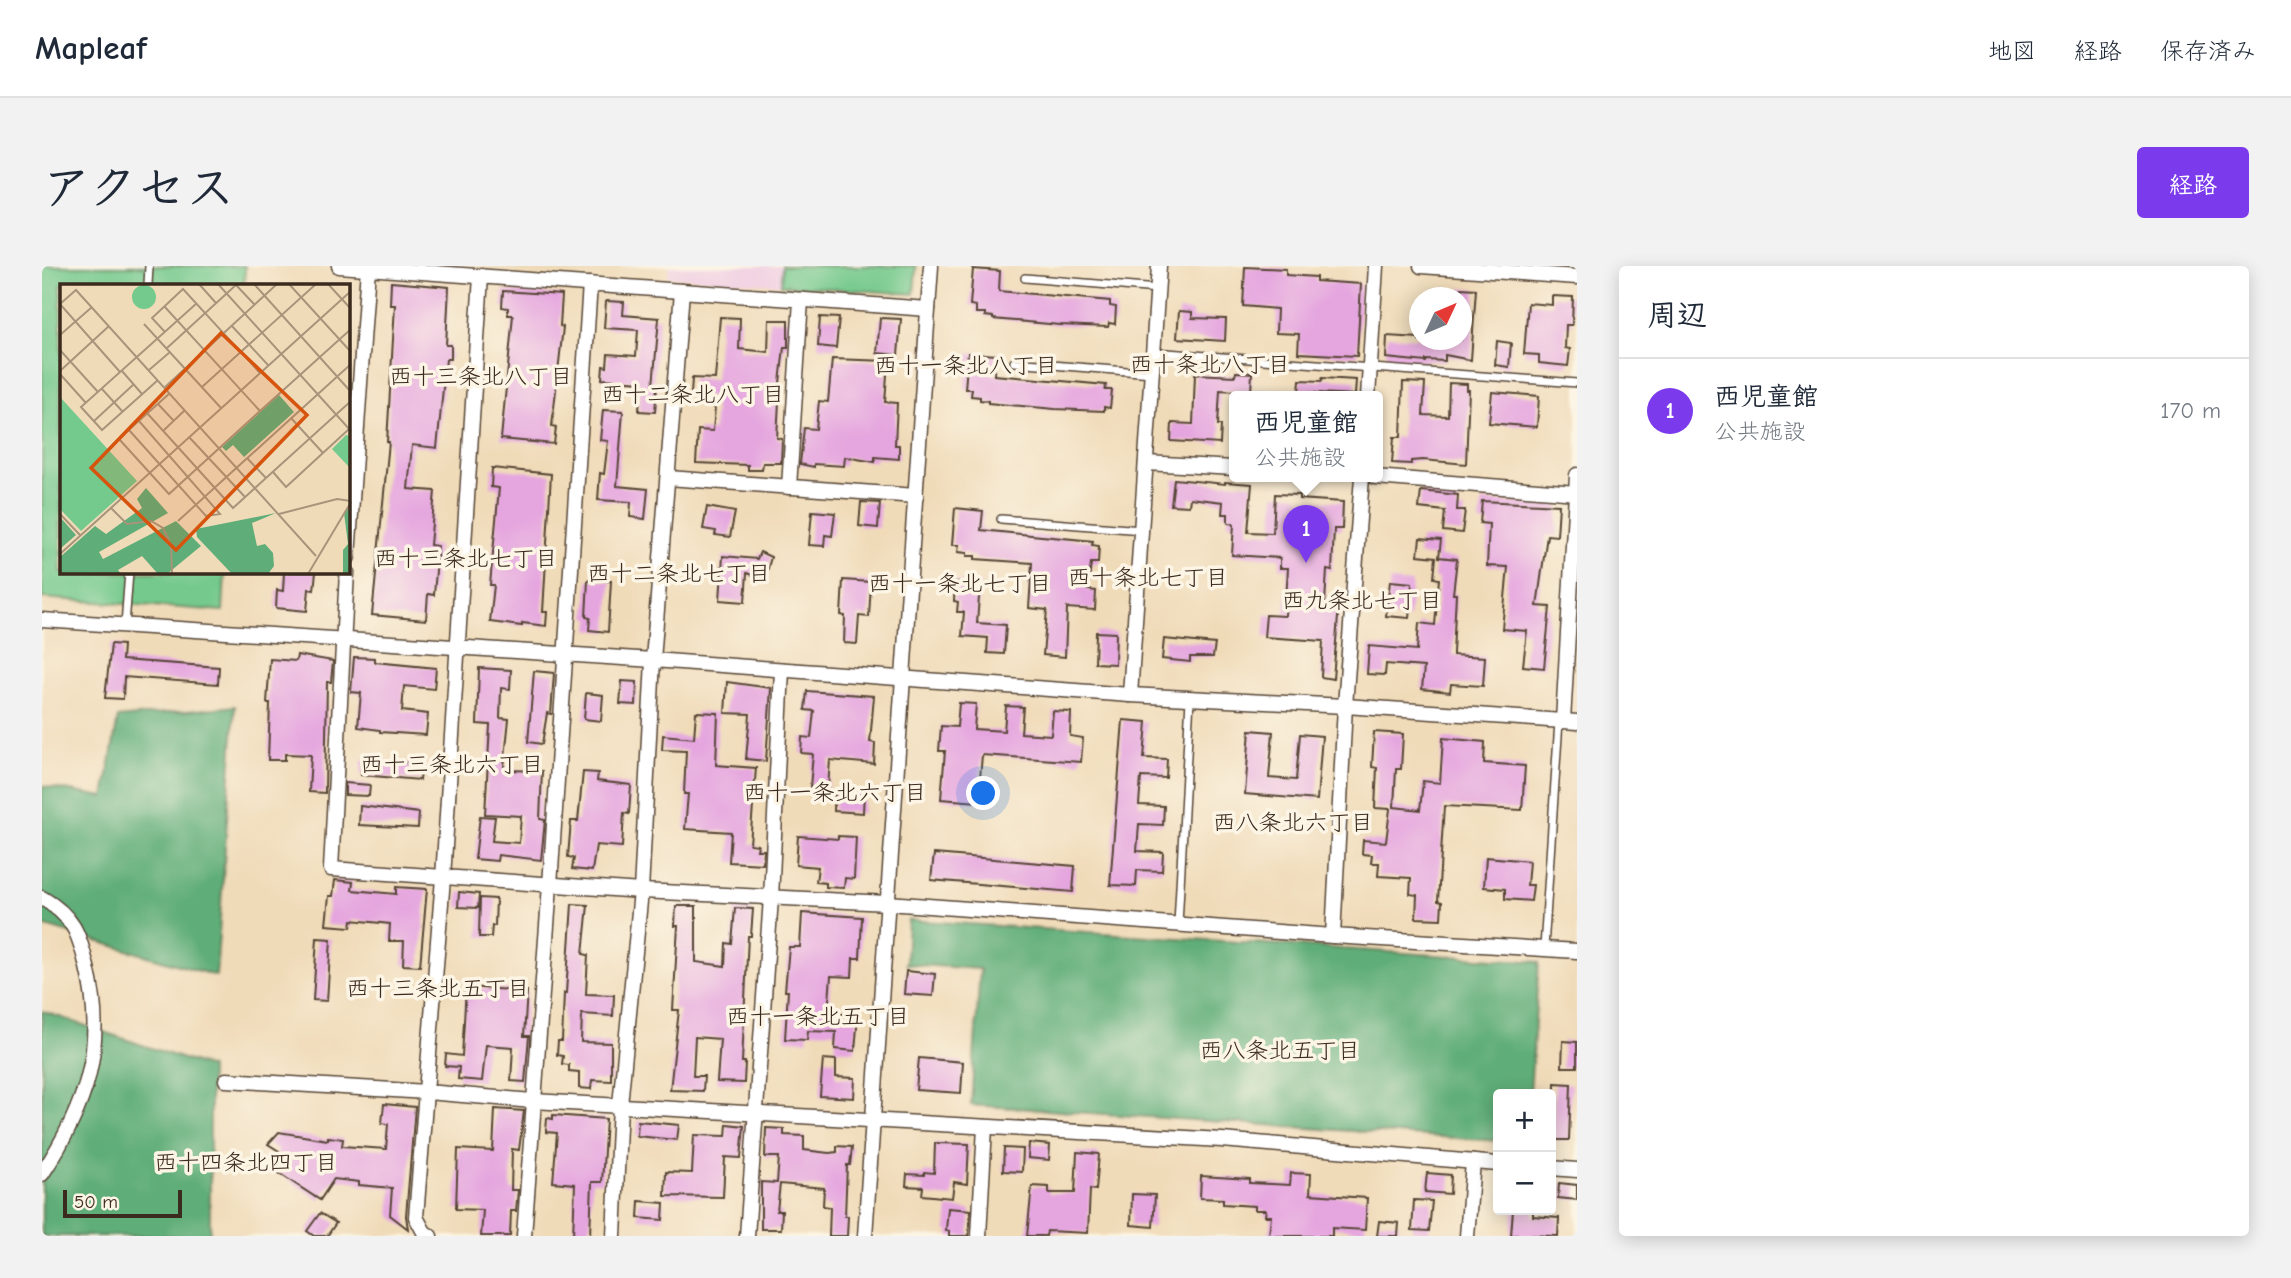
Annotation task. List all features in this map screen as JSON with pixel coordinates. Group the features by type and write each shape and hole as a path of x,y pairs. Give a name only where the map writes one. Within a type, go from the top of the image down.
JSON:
{"street":[{"path":"339,266 928,309"},
{"path":"865,1236 931,266"},
{"path":"1130,695 1159,266"},
{"path":"1367,391 1376,266"},
{"path":"1420,266 1505,269 1577,277"},
{"path":"350,528 368,268"},
{"path":"430,1236 424,1232 416,1217 443,878 481,276"},
{"path":"524,1236 590,284"},
{"path":"614,1236 620,1105 641,891 653,660 682,291"},
{"path":"789,487 801,300"},
{"path":"1146,463 1229,468"},
{"path":"42,620 1190,699 1566,721 1577,475"},
{"path":"668,478 916,496"},
{"path":"1383,478 1576,493"},
{"path":"1334,936 1345,706 1362,482"},
{"path":"347,574 331,869 641,891 888,903 1577,951"},
{"path":"747,1236 771,898 782,670"},
{"path":"42,898 62,912 76,930 90,979 96,1032 93,1058 79,1103 42,1174"},
{"path":"226,1080 533,1101 1222,1140 1493,1164"},
{"path":"979,1236 985,1127"},
{"path":"1467,1236 1473,1162"},
{"path":"1556,1168 1577,1170"}],"lane":[{"path":"148,284 149,266"},
{"path":"1024,278 1158,289"},
{"path":"1153,352 1577,383"},
{"path":"1014,362 1152,373"},
{"path":"1001,519 1142,530"},
{"path":"125,625 128,574"},
{"path":"1178,924 1190,699"},
{"path":"1544,949 1566,721"}],"shaded area":[{"path":"669,266 782,266 781,285 668,277"}],"green space":[{"path":"42,266 245,266 244,284 60,284 60,574 225,574 223,611 42,598"},
{"path":"782,266 916,266 914,294 781,285"},
{"path":"235,706 216,976 42,925 42,786 104,797 118,718"},
{"path":"908,920 1539,962 1530,1089 1493,1089 1493,1141 971,1105 980,969 906,964"},
{"path":"42,1011 210,1068 210,1236 42,1236"}],"building":[{"path":"1245,267 1286,269 1286,275 1316,277 1316,281 1361,284 1357,356 1298,353 1299,334 1276,333 1277,309 1243,306"},
{"path":"973,269 1000,271 999,291 1110,301 1110,306 1116,307 1115,324 1109,323 1108,327 1060,325 993,319 985,316 985,313 976,313 976,306 970,305"},
{"path":"391,282 449,287 446,345 451,345 451,359 446,359 437,448 412,445 408,489 435,491 430,545 438,546 434,595 428,594 426,620 372,615 389,442 395,305 390,305"},
{"path":"1472,289 1476,289 1472,346"},
{"path":"503,291 562,295 560,326 563,327 552,426 556,427 554,444 501,439 513,315 508,315 508,308 502,307"},
{"path":"1552,296 1573,297 1572,325 1566,325 1565,348 1570,349 1568,366 1539,363 1539,355 1524,354 1528,303 1552,305"},
{"path":"606,301 624,302 623,315 659,318 653,386 657,386 655,412 639,411 641,382 602,379 608,354 636,356 638,330 604,328"},
{"path":"1179,311 1192,312 1192,318 1226,319 1225,341 1177,338"},
{"path":"720,317 740,318 739,349 768,352 769,320 788,320 788,347 784,347 777,438 782,439 781,463 763,463 762,470 748,470 748,465 696,463 698,430 713,431 715,407 711,406 712,397 691,395 692,378 715,379"},
{"path":"820,317 839,318 836,348 818,346"},
{"path":"880,318 901,319 898,355 877,353"},
{"path":"1387,336 1409,337 1409,350 1472,350 1471,360 1445,355 1445,361 1426,362 1386,358"},
{"path":"1497,341 1511,343 1509,367 1495,365"},
{"path":"968,353 996,355 994,375 1106,385 1105,390 1112,390 1110,408 1104,407 1104,411 1055,409 980,400 980,397 971,396 972,389 965,389"},
{"path":"832,359 888,361 885,402 897,403 895,445 899,445 899,459 875,457 875,462 845,457 844,466 814,464 814,467 800,464 804,428 816,429 819,401 828,402"},
{"path":"1236,372 1252,373 1251,391 1220,390 1220,444 1171,441 1172,423 1193,424 1195,374 1235,376"},
{"path":"1322,378 1356,380 1355,391 1299,391 1300,380 1322,381"},
{"path":"1403,382 1425,383 1423,415 1448,416 1449,383 1467,384 1466,464 1423,460 1411,461 1411,464 1392,463 1394,437 1401,437"},
{"path":"1492,392 1539,396 1537,427 1489,423"},
{"path":"603,410 623,411 617,486 648,489 645,519 630,517 631,502 598,500 600,473 604,474 608,441 600,440"},
{"path":"492,468 551,474 543,612 547,612 546,626 490,622 494,585 490,585 499,488 491,487"},
{"path":"1174,479 1252,484 1248,532 1273,533 1275,494 1299,495 1299,499 1343,502 1342,529 1334,529 1332,571 1327,570 1325,603 1339,604 1333,679 1321,677 1323,641 1264,637 1266,615 1285,616 1288,568 1280,568 1280,558 1232,555 1234,524 1228,523 1228,514 1222,514 1223,502 1190,498 1189,506 1171,505"},
{"path":"1421,491 1458,495 1457,510 1465,510 1462,533 1443,531 1445,511 1419,508"},
{"path":"1482,501 1559,505 1557,536 1547,535 1537,606 1550,607 1544,668 1523,666 1527,631 1502,629 1508,567 1487,566 1489,524 1480,523"},
{"path":"861,502 880,503 878,528 859,526"},
{"path":"707,507 735,512 730,537 715,535 716,531 703,529"},
{"path":"955,508 983,511 981,530 1093,541 1092,545 1099,546 1098,563 1091,563 1088,590 1096,591 1095,610 1067,608 1065,657 1043,655 1047,610 1029,608 1032,563 975,559 975,556 958,552 959,545 952,545"},
{"path":"812,511 835,513 832,536 825,535 824,546 809,545"},
{"path":"1420,538 1441,540 1439,557 1457,559 1453,594 1456,594 1453,655 1485,657 1483,686 1451,684 1450,692 1422,689 1424,667 1386,664 1385,675 1367,674 1369,646 1417,650 1419,623 1435,625 1439,579 1434,578 1436,557 1418,555"},
{"path":"760,552 771,557 765,579 747,573 745,602 720,600 723,556 757,559"},
{"path":"284,574 316,574 314,590 309,589 307,611 276,608 277,590 283,591"},
{"path":"588,580 611,581 608,632 589,630 590,618 586,617"},
{"path":"843,580 871,582 869,617 859,616 857,644 844,643 845,616 841,615"},
{"path":"1390,581 1412,583 1409,618 1386,616"},
{"path":"955,582 980,584 977,623 1006,625 1004,654 987,653 988,638 962,636 964,612 957,612 958,602 954,601"},
{"path":"1096,632 1116,633 1115,664 1095,663"},
{"path":"1164,639 1215,644 1213,657 1190,657 1190,662 1162,659"},
{"path":"111,644 123,645 122,660 219,667 218,684 124,677 123,699 105,698"},
{"path":"297,655 333,661 331,682 327,682 325,793 309,792 311,755 285,754 285,760 268,760 270,703 267,703 270,659 296,661"},
{"path":"354,657 375,658 375,662 436,668 434,689 404,686 402,711 428,714 426,735 380,732 358,727 361,693 351,692"},
{"path":"479,668 511,670 510,689 501,688 500,718 509,719 504,767 507,770 542,771 540,819 545,820 541,860 498,855 497,861 475,859 480,816 495,817 492,841 519,843 521,816 485,814 490,725 477,724"},
{"path":"534,671 554,673 551,714 547,713 542,744 528,742"},
{"path":"622,681 637,682 636,705 620,704"},
{"path":"727,682 771,688 766,761 746,759 750,714 725,713"},
{"path":"807,691 874,696 870,742 875,743 874,764 830,760 828,788 810,787 813,754 801,753 802,737 811,738 814,711 805,710"},
{"path":"586,693 603,695 601,721 584,719"},
{"path":"959,703 976,704 974,729 1004,731 1006,706 1023,707 1021,733 1051,735 1053,711 1071,712 1070,736 1083,738 1081,762 982,755 978,802 941,799 945,751 939,751 941,726 957,727"},
{"path":"696,712 718,713 716,765 756,768 750,844 758,845 757,850 764,850 763,864 729,862 731,832 685,829 688,794 684,794 686,751 662,750 663,735 694,738"},
{"path":"1123,720 1147,722 1144,758 1167,759 1166,778 1141,777 1139,805 1164,806 1163,825 1139,824 1137,851 1163,852 1162,871 1137,870 1136,886 1110,885"},
{"path":"1250,730 1273,732 1269,778 1296,780 1300,734 1322,736 1317,800 1245,794"},
{"path":"1374,732 1403,734 1401,769 1396,769 1394,807 1420,810 1423,781 1440,783 1443,738 1485,742 1484,763 1525,766 1522,810 1444,806 1438,901 1442,902 1441,919 1416,918 1417,895 1410,894 1411,878 1378,876 1379,863 1371,863 1372,855 1362,854 1363,840 1386,842 1390,809 1375,808 1377,768 1372,767"},
{"path":"362,759 422,764 420,780 361,775"},
{"path":"583,772 598,773 597,781 631,785 629,814 624,813 622,847 596,845 592,871 572,869 574,858 568,857 571,821 578,821"},
{"path":"345,783 370,785 369,796 345,795"},
{"path":"835,789 864,791 863,813 834,811"},
{"path":"360,806 419,813 418,828 359,825"},
{"path":"798,836 838,839 838,836 856,837 854,879 845,878 844,888 826,887 826,883 816,882 818,867 796,865"},
{"path":"934,854 1075,866 1073,892 931,880"},
{"path":"1486,857 1529,861 1527,885 1533,885 1531,901 1505,899 1505,889 1484,887"},
{"path":"335,880 353,882 352,890 396,894 396,887 427,889 420,966 403,965 404,941 389,941 390,924 352,920 351,927 326,925 329,896 333,896"},
{"path":"459,892 479,894 478,908 458,907"},
{"path":"480,898 496,899 495,926 492,926 491,937 479,937"},
{"path":"572,904 588,905 583,954 588,955 586,994 614,995 613,1016 582,1014 581,1042 611,1043 611,1081 592,1080 591,1089 579,1088 579,1072 569,1071 569,1065 562,1064 563,1056 557,1055 558,1041 562,1041"},
{"path":"676,906 696,906 696,962 725,966 726,943 732,944 735,908 753,909 751,936 748,936 742,1062 745,1062 744,1083 717,1082 720,1039 695,1037 693,1076 704,1076 703,1091 670,1090 679,1010 673,1010 678,926 675,926"},
{"path":"802,913 862,917 860,958 853,958 852,977 831,976 828,1013 858,1015 855,1051 835,1049 836,1032 808,1031 807,1040 785,1039 789,947 800,947"},
{"path":"317,938 331,939 327,1001 313,1000"},
{"path":"906,971 935,974 933,996 904,994"},
{"path":"466,987 527,991 524,1036 529,1036 525,1082 511,1081 513,1047 486,1045 482,1081 458,1079 459,1067 445,1066 446,1054 462,1056"},
{"path":"1563,1041 1577,1042 1577,1067 1562,1067"},
{"path":"919,1058 963,1062 961,1093 916,1090"},
{"path":"823,1059 836,1060 836,1077 855,1078 854,1098 820,1096"},
{"path":"1555,1083 1571,1084 1569,1140 1556,1140"},
{"path":"384,1104 415,1107 406,1216 408,1229 390,1215 392,1188 334,1179 320,1200 274,1170 281,1159 276,1155 279,1151 268,1144 279,1132 328,1140 328,1137 343,1139 342,1146 386,1149 388,1124 382,1123"},
{"path":"495,1109 524,1111 519,1150 512,1149 511,1190 518,1190 516,1211 511,1211 510,1236 481,1236 483,1210 456,1209 458,1149 493,1151"},
{"path":"553,1115 606,1119 602,1182 592,1182 590,1236 573,1236 575,1184 553,1182 557,1133 546,1132 547,1118 553,1119"},
{"path":"638,1121 679,1125 677,1140 637,1136"},
{"path":"727,1124 744,1126 741,1158 725,1157 723,1197 665,1196 666,1172 692,1173 694,1135 726,1136"},
{"path":"766,1128 784,1129 784,1135 804,1136 804,1150 829,1153 837,1152 837,1146 852,1147 850,1165 847,1165 847,1236 829,1236 830,1207 823,1206 824,1188 780,1184 777,1211 782,1211 781,1229 761,1229 761,1182 777,1183 779,1157 765,1157"},
{"path":"935,1143 969,1144 967,1184 954,1182 952,1198 922,1195 923,1187 906,1186 907,1174 934,1173"},
{"path":"1029,1143 1050,1145 1049,1160 1028,1158"},
{"path":"1004,1148 1023,1149 1022,1172 1003,1171"},
{"path":"1077,1152 1099,1154 1096,1190 1090,1189 1088,1233 1047,1231 1046,1236 1027,1236 1032,1186 1049,1187 1049,1193 1075,1193"},
{"path":"1291,1173 1311,1174 1310,1194 1367,1198 1365,1230 1332,1228 1332,1236 1269,1236 1271,1216 1265,1216 1266,1210 1255,1210 1255,1206 1223,1204 1223,1199 1200,1198 1201,1176 1290,1185"},
{"path":"1427,1173 1451,1175 1450,1194 1425,1192"},
{"path":"1559,1183 1577,1185 1577,1200 1558,1198"},
{"path":"1132,1194 1155,1195 1153,1227 1131,1225"},
{"path":"1414,1200 1432,1201 1429,1231 1412,1230"},
{"path":"639,1201 664,1203 663,1220 638,1218"},
{"path":"948,1208 971,1210 969,1236 949,1236 949,1231 946,1230"},
{"path":"320,1213 336,1223 327,1236 314,1236 307,1231"},
{"path":"1513,1215 1559,1218 1558,1236 1511,1235"},
{"path":"1379,1221 1399,1223 1398,1236 1377,1236"}],"place":[{"name":"西児童館","path":"1306,563"}],"district":[{"name":"西十条北八丁目","path":"1210,364"},
{"name":"西十一条北八丁目","path":"966,365"},
{"name":"西十三条北八丁目","path":"481,376"},
{"name":"西十二条北八丁目","path":"693,394"},
{"name":"西十三条北七丁目","path":"466,558"},
{"name":"西十二条北七丁目","path":"679,573"},
{"name":"西十条北七丁目","path":"1148,577"},
{"name":"西十一条北七丁目","path":"960,583"},
{"name":"西九条北七丁目","path":"1362,600"},
{"name":"西十三条北六丁目","path":"452,764"},
{"name":"西十一条北六丁目","path":"835,792"},
{"name":"西八条北六丁目","path":"1293,822"},
{"name":"西十三条北五丁目","path":"438,988"},
{"name":"西十一条北五丁目","path":"818,1016"},
{"name":"西八条北五丁目","path":"1280,1050"},
{"name":"西十四条北四丁目","path":"246,1162"}]}
